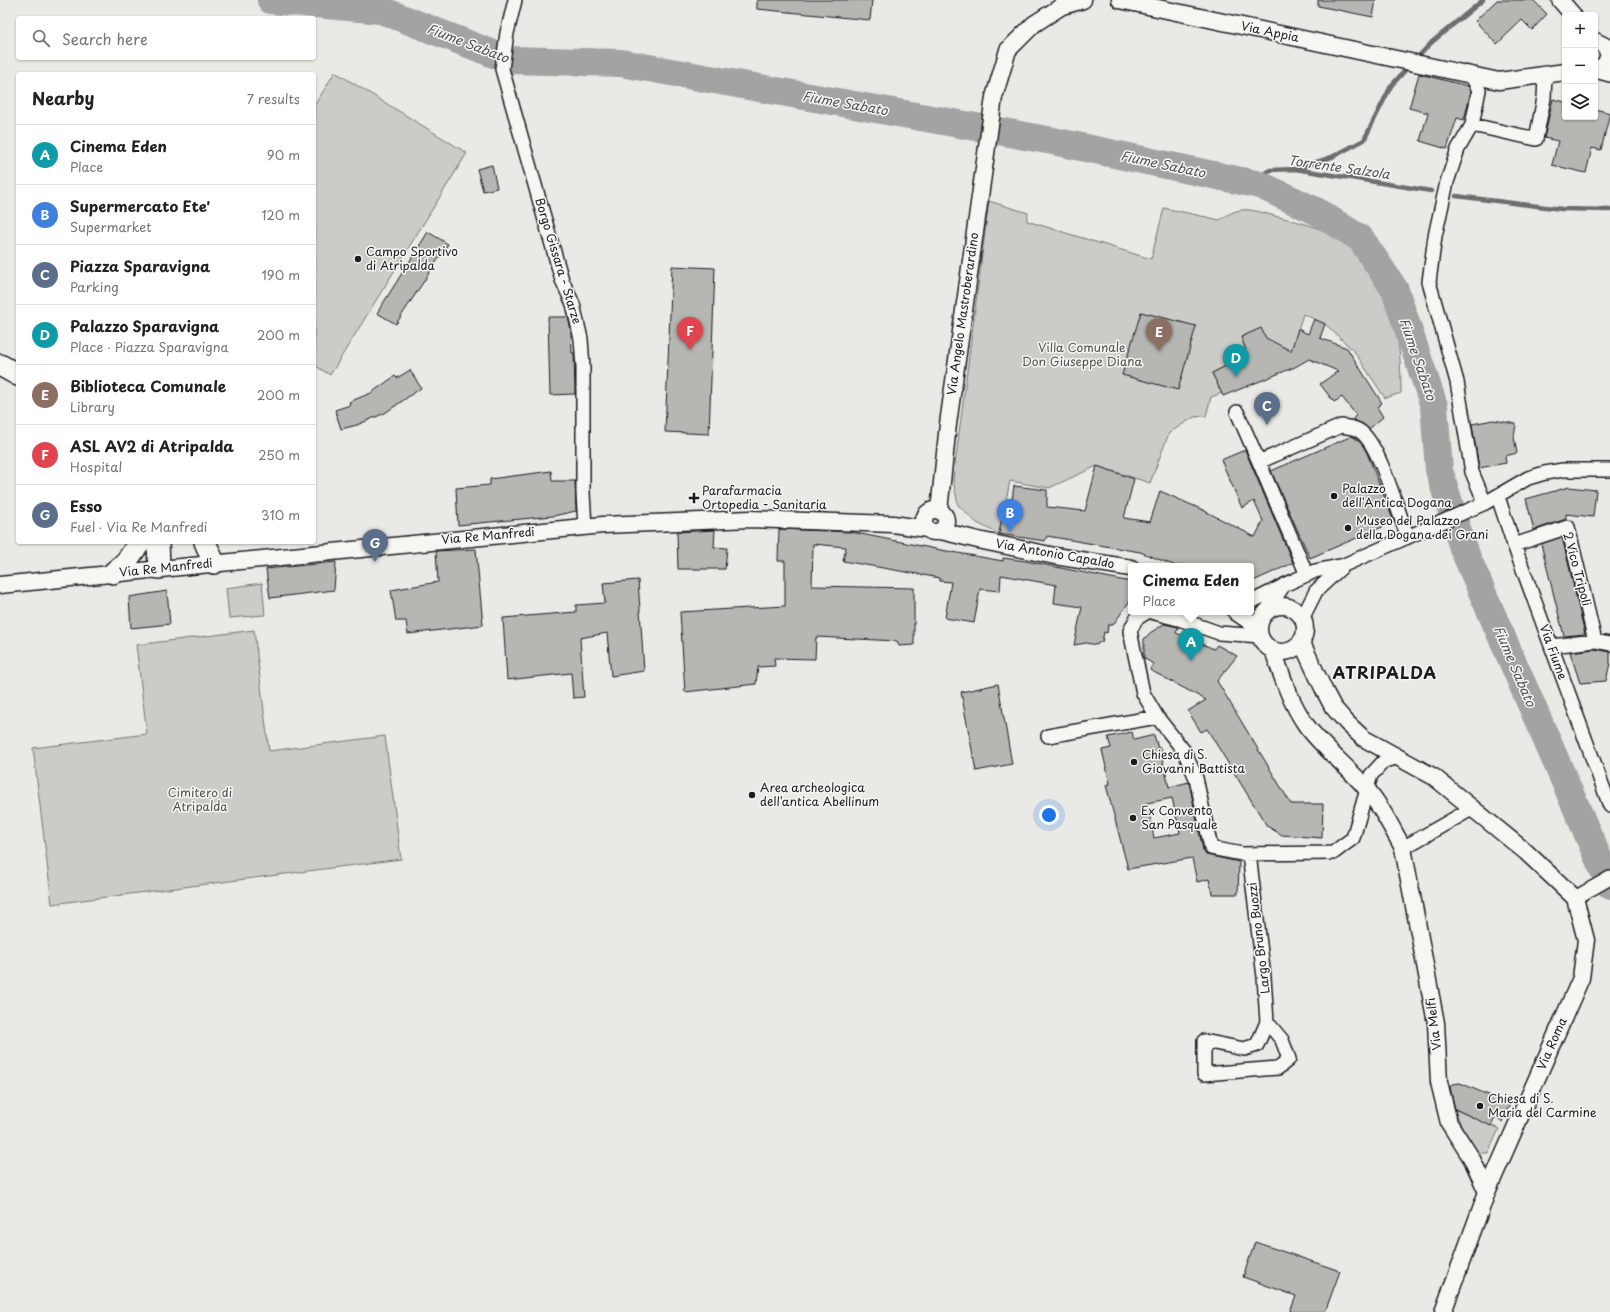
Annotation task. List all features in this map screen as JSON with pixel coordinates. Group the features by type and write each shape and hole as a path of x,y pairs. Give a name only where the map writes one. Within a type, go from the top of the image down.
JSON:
{"highway":[{"path":"0,365 16,374"},
{"path":"113,573 126,562 139,544"},
{"path":"158,544 159,568"},
{"path":"205,544 214,563"}],"street":[{"name":"Borgo Gissara - Starze","path":"515,0 507,33 502,69 562,280 573,304 581,339 583,367 583,493 586,527"},
{"name":"Via Angelo Mastroberardino","path":"935,519 943,474 948,424 994,97 1008,50 1034,24 1062,6 1084,0"},
{"name":"Via Appia","path":"1120,0 1471,75"},
{"path":"1545,76 1562,65"},
{"path":"1471,75 1499,81 1562,73"},
{"path":"1471,75 1478,90 1472,125 1458,149 1447,182 1435,236 1429,282 1457,382 1472,472 1482,505"},
{"path":"1472,125 1536,139 1544,98 1545,76"},
{"path":"1237,412 1307,575"},
{"path":"1259,462 1340,426 1353,427 1362,433 1377,452 1413,535"},
{"path":"1254,600 1315,570 1344,565 1482,505 1528,478 1563,470 1610,470"},
{"name":"Via Fiume","path":"1498,497 1514,545 1610,806"},
{"name":"Via Re Manfredi","path":"0,585 159,568 586,527 751,518 893,524 935,519"},
{"name":"Via Antonio Capaldo","path":"935,519 978,540 1055,556 1128,568"},
{"name":"2 Vico Tripoli","path":"1514,545 1568,527 1595,641"},
{"path":"1258,611 1260,632 1267,647 1279,652 1292,650 1301,641 1304,634 1302,618 1316,591 1344,565"},
{"path":"1258,611 1284,585"},
{"path":"1258,611 1285,606 1292,609 1302,618"},
{"path":"1142,615 1136,619 1130,631 1143,693 1157,717 1184,751 1196,778 1211,848 1249,854 1333,853 1353,838 1366,788 1371,775 1384,761 1396,758"},
{"path":"1163,615 1219,633 1260,632"},
{"path":"1240,615 1260,632"},
{"path":"1301,641 1333,707 1363,738 1396,758 1434,777 1526,852 1575,898 1610,878"},
{"path":"1551,646 1595,641 1610,644"},
{"name":"Via Melfi","path":"1273,650 1289,696 1306,724 1321,743 1366,788 1394,830 1403,848 1436,1023 1439,1082 1447,1116 1449,1123 1472,1159 1487,1192"},
{"path":"1048,736 1157,717"},
{"path":"1403,848 1473,808"},
{"name":"Largo Bruno Buozzi","path":"1249,854 1264,977 1267,1022 1257,1045 1244,1049 1204,1041 1204,1074 1278,1068 1289,1059 1282,1040 1267,1022"},
{"name":"Via Roma","path":"1442,1312 1487,1192 1581,978 1586,940 1575,898"}],"green space":[{"name":"Campo Sportivo di Atripalda","path":"335,72 467,153 330,375 316,366 316,103"},
{"name":"Villa Comunale Don Giuseppe Diana","path":"989,201 1028,213 1027,221 1151,259 1164,208 1220,220 1228,215 1242,210 1255,211 1302,223 1330,233 1344,241 1359,256 1373,274 1382,290 1389,306 1398,339 1401,393 1385,398 1354,351 1325,324 1303,314 1291,352 1268,344 1261,329 1241,337 1246,350 1224,361 1226,366 1212,373 1222,393 1211,397 1206,416 1194,417 1169,433 1150,483 1097,466 1049,488 1010,481 999,534 977,523 958,505 953,480"},
{"path":"262,583 265,615 229,618 226,588"},
{"name":"Cimitero di Atripalda","path":"254,630 269,751 385,736 401,859 52,904 33,748 147,734 136,645"},
{"path":"1454,1109 1499,1129 1488,1153 1474,1153"}],"building":[{"path":"757,0 872,0 870,20 757,9"},
{"path":"1318,0 1376,0 1373,17 1318,6"},
{"path":"1497,0 1533,0 1547,14 1532,30 1522,20 1497,44 1475,21"},
{"path":"1419,74 1468,86 1471,91 1464,120 1457,118 1447,149 1420,141 1428,113 1409,108"},
{"path":"1553,99 1562,101 1562,120 1598,120 1598,110 1610,113 1601,150 1592,148 1586,173 1552,165 1558,141 1544,138"},
{"path":"492,165 497,188 483,191 477,169"},
{"path":"428,232 448,244 396,324 377,313"},
{"path":"672,266 715,268 709,434 665,432"},
{"path":"1141,312 1196,326 1178,390 1122,375"},
{"path":"548,317 568,317 571,331 572,353 574,353 575,394 550,395"},
{"path":"1314,319 1325,324 1320,338 1347,348 1382,403 1377,407 1383,417 1369,429 1353,419 1356,415 1342,397 1334,402 1320,384 1338,371 1309,359 1295,367 1223,396 1212,373 1226,366 1223,361 1246,350 1241,337 1261,328 1266,338 1291,351 1298,329 1308,334"},
{"path":"410,370 421,388 385,413 357,425 341,429 335,410 350,405 349,402 371,393 395,376 397,378"},
{"path":"1493,420 1516,424 1514,437 1517,453 1505,456 1506,463 1479,468 1472,424"},
{"name":"Palazzo dell'Antica Dogana","path":"1352,436 1362,444 1367,453 1394,522 1310,558 1271,471"},
{"path":"1245,450 1293,563 1254,581 1254,563 1168,563 1140,552 1047,536 1045,541 999,534 1004,506 1011,506 1014,486 1047,490 1047,507 1085,511 1097,466 1134,479 1124,518 1150,522 1160,491 1203,510 1255,537 1263,521 1254,501 1242,508 1221,460"},
{"path":"551,471 552,481 575,481 576,511 553,516 458,525 456,488 490,485 490,479"},
{"path":"1569,487 1596,490 1593,517 1566,514 1566,519 1534,530 1526,499"},
{"path":"779,529 851,532 1003,561 1003,558 1026,561 1128,581 1128,603 1113,625 1108,625 1107,633 1104,632 1102,642 1099,642 1097,645 1086,643 1074,645 1082,607 1054,603 1056,585 1001,575 1000,591 980,589 974,623 945,618 951,582 940,581 940,578 843,561 846,547 813,544 812,586 914,588 914,645 899,646 897,641 816,637 815,659 774,658 775,666 758,667 756,684 685,692 680,612 785,606 785,561 778,561"},
{"path":"715,530 714,547 727,548 725,569 678,569 677,532"},
{"path":"1562,537 1585,634 1564,636 1541,544"},
{"path":"476,549 483,625 408,634 406,621 396,621 391,590 438,582 436,551"},
{"path":"336,562 334,590 270,598 266,569"},
{"path":"638,580 644,671 611,676 607,633 580,638 584,697 573,698 571,673 507,680 503,618 576,612 576,605 605,603 603,583"},
{"path":"167,591 170,624 131,628 129,597"},
{"path":"1164,624 1178,627 1176,633 1214,649 1217,645 1237,656 1217,681 1291,804 1323,804 1322,838 1282,835 1267,826 1207,729 1201,732 1188,711 1206,700 1150,670 1153,664 1144,658 1144,639"},
{"path":"1595,649 1610,652 1610,663 1606,681 1580,683 1570,652"},
{"path":"998,684 1012,764 976,771 961,692"},
{"path":"1132,732 1134,740 1154,735 1158,748 1160,748 1169,787 1189,782 1203,850 1206,855 1239,862 1238,894 1212,894 1209,879 1197,882 1192,858 1128,869 1106,785 1110,784 1102,750 1111,748 1108,737","holes":["1172,798 1180,833 1154,838 1147,803"]},
{"name":"Chiesa di S. Maria del Carmine","path":"1460,1083 1510,1104 1502,1122 1495,1118 1491,1126 1455,1109 1450,1087 1453,1084"},
{"path":"1255,1242 1340,1271 1325,1312 1290,1312 1296,1296 1243,1277"}],"waterway":[{"name":"Fiume Sabato","path":"271,0 381,10 509,60 621,63 1053,141 1260,185 1318,212 1361,239 1395,290 1434,406 1439,470 1463,548 1610,885"},
{"path":"1415,60 1432,42 1483,0"},
{"path":"1295,169 1332,157 1364,140 1391,86 1410,65"},
{"name":"Torrente Salzola","path":"1246,182 1257,178 1270,170 1295,169 1431,191"},
{"name":"Torrente Salzola","path":"1456,196 1562,209 1610,210"}],"place":[{"name":"Campo Sportivo di Atripalda","path":"358,259"},
{"name":"ASL AV2 di Atripalda","path":"690,350"},
{"name":"Biblioteca Comunale","path":"1159,351"},
{"name":"Palazzo Sparavigna","path":"1236,377"},
{"name":"Piazza Sparavigna","path":"1267,425"},
{"name":"Palazzo dell'Antica Dogana","path":"1334,496"},
{"name":"Parafarmacia Ortopedia - Sanitaria","path":"694,498"},
{"name":"Museo del Palazzo della Dogana dei Grani","path":"1348,528"},
{"name":"Supermercato Ete'","path":"1010,532"},
{"name":"Esso","path":"375,562"},
{"name":"Cinema Eden","path":"1191,661"},
{"name":"Chiesa di S. Giovanni Battista","path":"1134,762"},
{"name":"Area archeologica dell'antica Abellinum","path":"752,795"},
{"name":"Ex Convento San Pasquale","path":"1133,818"},
{"name":"Chiesa di S. Maria del Carmine","path":"1480,1106"}],"district":[{"name":"ATRIPALDA","path":"1385,673"}]}
